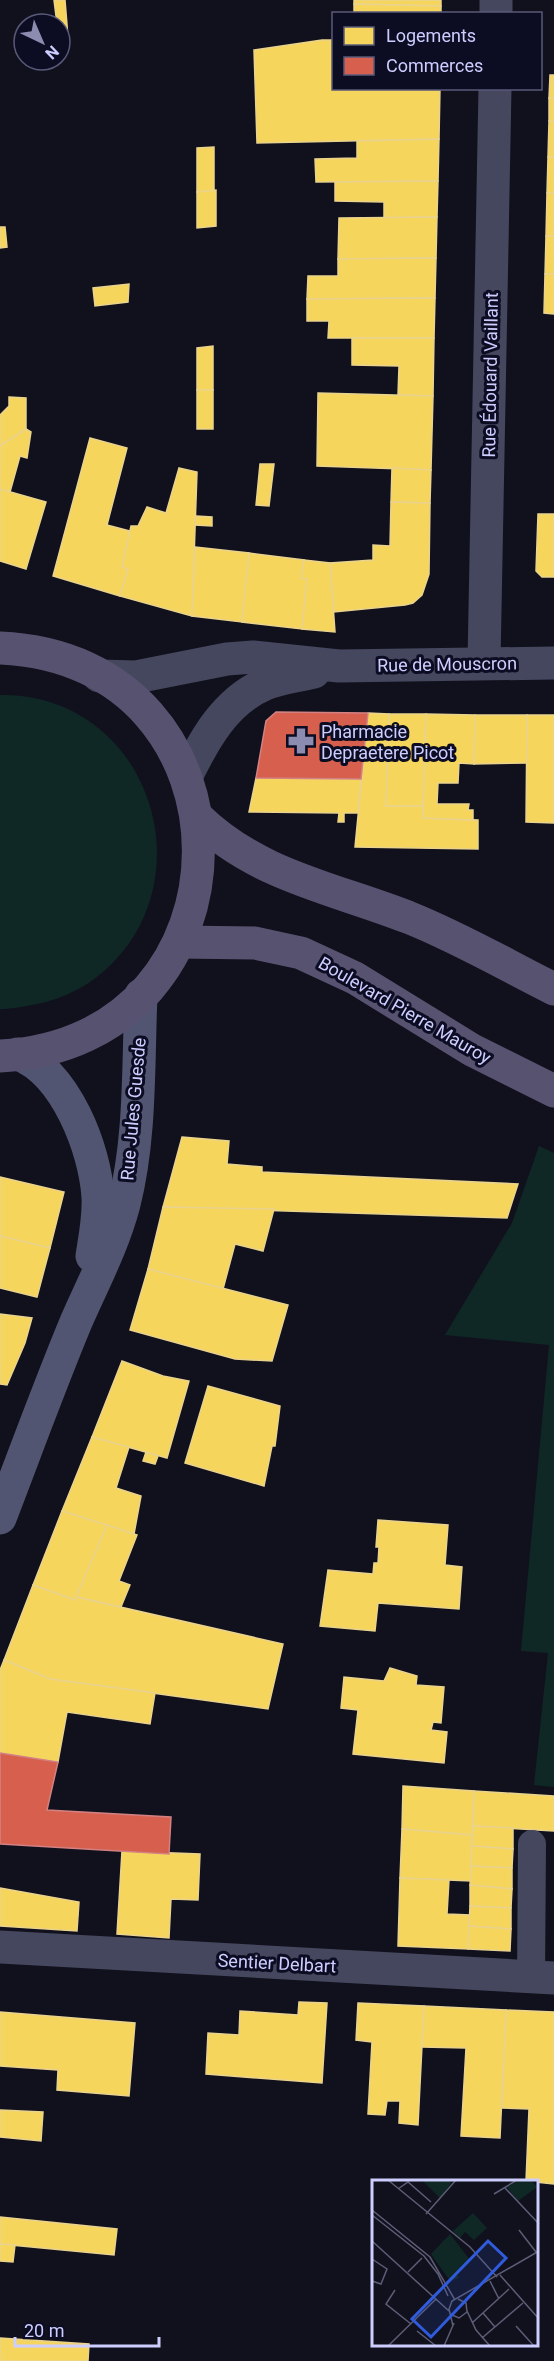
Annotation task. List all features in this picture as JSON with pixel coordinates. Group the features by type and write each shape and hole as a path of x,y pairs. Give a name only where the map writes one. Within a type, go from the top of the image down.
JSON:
{"main road":[{"path":"0,648 50,655 75,663 129,697 147,715 169,744 186,777 197,817 200,843 198,881 179,942 162,969 141,995 112,1019 91,1032 50,1048 9,1055"},
{"path":"197,817 226,843 265,866 411,919 554,988"},
{"name":"Boulevard Pierre Mauroy","path":"179,942 255,943 301,953 355,978 472,1050 554,1091"},
{"name":"Rue Jules Guesde","path":"0,1518 76,1322 115,1235 131,1166 137,1101 141,995"},
{"name":"Rue Jules Guesde","path":"9,1055 36,1063 63,1095 81,1126 95,1173 98,1198 97,1225 92,1258 76,1322"}],"street":[{"name":"Rue Édouard Vaillant","path":"484,662 495,90"},
{"name":"Rue de Mouscron","path":"99,676 136,677 226,659 253,657 339,666 484,662 554,663"},
{"name":"Rue de Mouscron","path":"186,777 214,726 239,700 273,681 339,666"},
{"name":"Sentier Delbart","path":"0,1947 542,1977"}],"lane":[{"path":"532,1844 542,1977"}],"green space":[{"path":"0,695 54,703 97,727 130,763 150,806 157,854 149,902 126,947 87,984 77,990 48,1001 5,1009 0,1009"},
{"path":"539,1146 554,1153 554,1787 534,1785 548,1653 521,1651 549,1345 445,1335 512,1223"}],"building: Logements":[{"path":"54,0 65,0 66,12 56,12"},
{"path":"354,0 441,0 441,6 354,4"},
{"path":"354,4 441,6 441,12 354,12"},
{"path":"332,40 332,90 440,90 439,139 257,143 254,50"},
{"path":"550,75 554,75 554,98 549,98"},
{"path":"549,98 554,98 554,121 549,121"},
{"path":"549,121 554,121 554,157 548,157"},
{"path":"439,139 438,181 316,182 315,159 357,158 357,141"},
{"path":"214,147 214,191 197,192 197,148"},
{"path":"548,157 554,157 554,193 547,193"},
{"path":"438,181 437,217 384,218 384,202 335,201 335,182"},
{"path":"216,190 216,226 197,228 197,192"},
{"path":"547,193 554,193 554,236 546,236"},
{"path":"437,217 436,258 338,259 339,218"},
{"path":"0,227 5,227 7,247 0,248"},
{"path":"546,236 554,236 554,274 545,274"},
{"path":"436,258 435,298 307,299 308,276 338,276 338,259"},
{"path":"545,274 554,274 554,314 544,313"},
{"path":"129,284 128,302 95,306 93,288"},
{"path":"435,298 434,338 328,338 329,321 307,321 307,299"},
{"path":"352,338 434,338 433,396 398,395 399,366 352,365"},
{"path":"213,346 213,390 197,390 197,348"},
{"path":"197,390 213,390 213,429 197,429"},
{"path":"318,393 433,396 431,470 317,466"},
{"path":"9,397 26,398 26,429 0,446 0,415 9,406"},
{"path":"26,429 31,432 27,458 20,456 10,492 0,489 0,446"},
{"path":"90,438 127,448 107,525 130,531 122,567 128,569 120,596 53,576"},
{"path":"260,464 274,464 269,506 256,505"},
{"path":"179,468 197,472 192,616 120,596 128,569 122,567 131,526 138,526 147,507 166,513"},
{"path":"392,468 431,470 430,503 391,502"},
{"path":"0,489 46,502 26,569 0,561"},
{"path":"391,502 430,503 429,574 422,595 413,603 405,605 334,612 330,563 373,560 373,545 390,546"},
{"path":"538,514 554,514 554,577 542,577 536,571"},
{"path":"196,516 212,517 212,526 195,525"},
{"path":"195,547 249,553 242,622 192,616"},
{"path":"249,553 304,560 301,578 307,579 302,629 242,622"},
{"path":"304,560 330,563 335,632 302,629 307,579 301,578"},
{"path":"368,713 389,714 386,806 423,806 423,818 478,820 478,849 355,847"},
{"path":"389,714 426,714 423,806 386,806"},
{"path":"426,714 475,715 474,764 459,763 458,783 438,783 437,804 469,804 468,810 473,810 473,820 423,818"},
{"path":"475,715 527,715 527,763 474,764"},
{"path":"527,715 554,715 554,823 526,822"},
{"path":"256,778 361,779 358,813 344,813 344,822 338,822 339,813 249,812"},
{"path":"182,1137 229,1141 227,1164 262,1167 262,1172 518,1184 507,1218 163,1207"},
{"path":"0,1177 64,1192 50,1248 0,1236"},
{"path":"163,1207 274,1209 263,1251 235,1244 223,1289 148,1269"},
{"path":"0,1236 50,1248 37,1297 0,1288"},
{"path":"148,1269 288,1305 272,1361 235,1359 130,1330"},
{"path":"0,1314 32,1318 25,1343 7,1385 0,1384"},
{"path":"122,1361 163,1376 189,1381 167,1458 92,1437"},
{"path":"208,1386 280,1406 275,1446 272,1446 264,1486 185,1463"},
{"path":"92,1437 129,1447 116,1488 141,1496 134,1534 62,1511"},
{"path":"146,1452 158,1456 155,1464 143,1461"},
{"path":"62,1511 107,1525 75,1600 33,1585"},
{"path":"378,1520 448,1525 445,1565 462,1567 459,1609 378,1603 375,1631 320,1626 328,1570 373,1574 374,1563 378,1563 379,1547 376,1547"},
{"path":"107,1525 137,1535 119,1581 130,1585 121,1607 76,1597"},
{"path":"33,1585 75,1600 76,1597 283,1644 268,1709 50,1679 4,1660"},
{"path":"4,1660 50,1679 155,1693 150,1724 67,1712 58,1762 0,1753 0,1670"},
{"path":"390,1668 417,1676 416,1685 444,1687 441,1723 433,1722 431,1730 447,1732 444,1763 353,1754 358,1710 341,1708 344,1677 384,1681"},
{"path":"403,1786 474,1791 472,1835 402,1829"},
{"path":"474,1791 554,1796 554,1831 473,1826"},
{"path":"473,1826 513,1828 513,1849 472,1846"},
{"path":"402,1829 472,1835 471,1881 400,1878"},
{"path":"472,1846 513,1849 512,1868 471,1866"},
{"path":"122,1851 200,1854 198,1900 171,1899 169,1938 117,1934"},
{"path":"471,1866 512,1868 512,1889 470,1885"},
{"path":"400,1878 449,1880 447,1914 470,1915 468,1949 398,1946"},
{"path":"470,1885 512,1889 511,1908 470,1906"},
{"path":"0,1888 79,1902 77,1931 0,1926"},
{"path":"470,1906 511,1908 511,1929 469,1926"},
{"path":"469,1926 511,1929 510,1951 468,1949"},
{"path":"299,2002 327,2003 322,2083 206,2074 208,2033 239,2035 240,2011 298,2015"},
{"path":"358,2003 424,2006 418,2125 399,2123 400,2101 387,2101 385,2115 368,2114 372,2042 356,2040"},
{"path":"424,2006 506,2010 500,2138 461,2136 466,2048 422,2047"},
{"path":"506,2010 554,2012 554,2184 539,2182 539,2180 526,2180 529,2109 502,2108"},
{"path":"0,2012 135,2023 129,2096 57,2090 58,2070 0,2066"},
{"path":"0,2110 43,2112 41,2141 0,2137"},
{"path":"0,2217 117,2229 114,2255 0,2244"},
{"path":"0,2244 15,2245 13,2262 0,2261"},
{"path":"0,2338 89,2344 88,2361 0,2361"}],"building: Commerces":[{"path":"276,712 368,713 361,779 256,778 266,721"},
{"path":"0,1753 58,1762 47,1810 171,1817 169,1854 0,1844"}],"place":[{"name":"Pharmacie Depraetere Picot","path":"301,741"}]}
